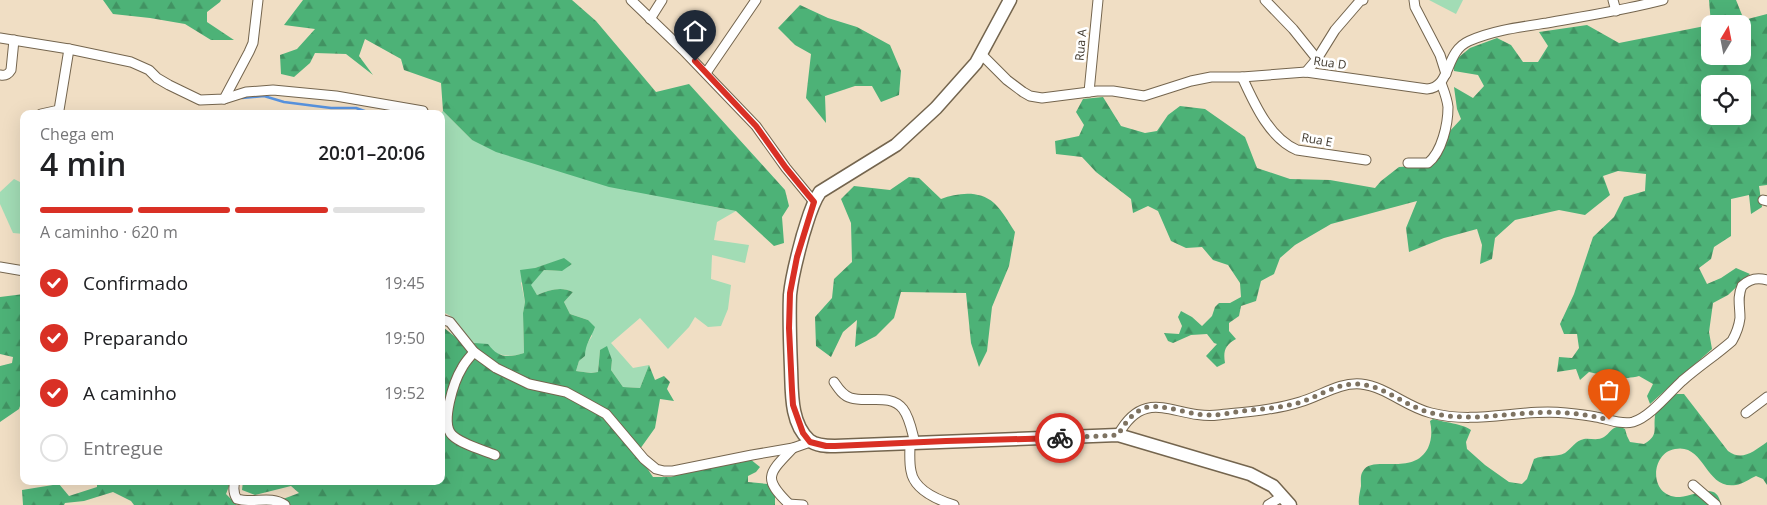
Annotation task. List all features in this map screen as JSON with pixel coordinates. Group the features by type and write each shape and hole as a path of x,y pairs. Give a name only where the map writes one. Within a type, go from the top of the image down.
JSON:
{"main road":[{"path":"1010,0 981,54 950,94 896,145 820,192 814,202 790,293 789,328 793,405 803,433 810,442 826,446 1118,435 1250,474 1273,486 1287,501"}],"street":[{"path":"224,99 236,80 251,48 258,0"},
{"path":"631,0 706,73 756,126 786,168 814,202"},
{"path":"650,19 662,0"},
{"path":"706,73 756,0"},
{"name":"Rua A","path":"1089,92 1098,0"},
{"path":"1265,0 1317,58"},
{"path":"1306,72 1345,17 1363,0"},
{"path":"1414,0 1415,6 1440,55 1446,74"},
{"path":"1613,0 1616,11"},
{"path":"1408,163 1428,163 1437,152 1443,136 1448,105 1441,83 1453,55 1466,42 1507,29 1616,11 1663,0"},
{"path":"0,38 69,49 131,62 149,70 157,78 169,85 200,100 224,99 246,92 273,90 336,96 417,110"},
{"path":"0,75 9,74 11,70 14,40"},
{"path":"59,110 69,49"},
{"name":"Rua D","path":"981,54 1007,80 1030,96 1042,98 1113,91 1144,96 1191,81 1211,77 1242,77 1306,72 1427,90 1433,89 1441,83"},
{"name":"Rua E","path":"1242,77 1255,104 1281,141 1288,146 1297,150 1366,160"},
{"path":"0,267 20,270"},
{"path":"1118,435 1130,417 1139,410 1147,408 1163,408 1197,415 1216,415 1299,403 1337,387 1352,384 1362,384 1378,388 1414,408 1455,417 1564,412 1625,423 1633,422 1641,419 1655,408 1682,381 1732,341 1737,332 1740,319 1738,297 1742,286 1750,280 1762,278 1767,280"},
{"path":"445,320 450,322 474,352 496,368 529,384 566,392 606,414 644,459 656,469 673,471 793,448 810,442"},
{"path":"474,352 462,368 456,381 448,411 448,427 450,434 457,439 495,455"},
{"path":"834,382 842,393 851,398 890,400 904,409 912,443 911,473 915,482 941,501 954,505"},
{"path":"1746,413 1767,397"},
{"path":"793,448 772,470 772,482 777,493 789,504 803,505"},
{"path":"234,485 233,490 237,499 249,501 272,500 285,505"},
{"path":"1693,485 1716,505"},
{"path":"1268,505 1287,501"}],"green space":[{"path":"103,0 221,0 207,12 207,22 234,40 211,40 185,24 113,14"},
{"path":"303,0 572,0 596,21 656,92 689,84 785,190 789,206 782,217 784,243 774,246 736,211 609,187 496,152 472,140 445,113 445,110 443,110 441,83 404,70 401,59 365,39 359,56 373,75 346,54 315,53 310,63 294,77 281,74 280,55 297,49 315,29 284,25"},
{"path":"1429,0 1463,0 1456,14"},
{"path":"1709,0 1736,0 1742,15 1710,15"},
{"path":"800,5 828,18 857,27 890,45 901,71 899,95 881,102 872,86 855,86 825,96 826,123 806,98 811,54 795,45 778,28"},
{"path":"1767,14 1767,185 1759,186 1762,207 1751,214 1749,195 1731,199 1731,236 1714,247 1711,259 1699,268 1707,284 1721,278 1736,268 1750,274 1728,295 1713,303 1709,332 1712,349 1650,404 1647,396 1653,384 1639,376 1604,383 1602,375 1589,372 1580,380 1576,369 1557,372 1559,357 1572,358 1579,348 1577,334 1564,334 1560,324 1574,294 1593,237 1614,217 1624,197 1645,191 1646,174 1618,171 1603,176 1610,195 1585,215 1559,210 1515,220 1495,238 1492,259 1480,264 1482,245 1477,229 1444,238 1409,252 1406,228 1417,201 1331,224 1295,245 1280,258 1274,274 1261,281 1256,301 1241,306 1239,316 1229,323 1229,331 1236,339 1226,349 1224,355 1225,363 1217,367 1206,356 1217,344 1207,334 1191,335 1173,343 1168,341 1164,333 1179,334 1182,326 1178,317 1181,311 1192,317 1202,326 1212,316 1215,307 1219,303 1230,303 1241,297 1240,283 1228,265 1213,260 1202,247 1186,248 1171,241 1158,211 1148,206 1133,213 1131,199 1096,172 1082,157 1056,154 1055,141 1079,136 1084,125 1076,112 1083,99 1103,97 1121,126 1145,133 1157,131 1168,115 1180,106 1205,109 1245,137 1257,168 1290,179 1330,180 1375,188 1399,167 1429,165 1440,156 1449,132 1461,119 1457,109 1454,87 1473,98 1484,86 1478,75 1454,71 1454,61 1470,48 1497,38 1511,45 1523,62 1538,62 1548,46 1539,32 1587,25 1619,43 1701,27 1701,65 1751,65 1751,18"},
{"path":"445,113 472,140 709,206 736,211 717,222 714,240 749,245 745,263 712,255 711,279 731,285 728,309 721,326 708,327 695,317 689,327 668,349 640,318 611,343 633,368 649,365 640,388 623,387 611,370 612,360 600,350 598,372 576,371 579,361 585,356 585,347 592,336 588,320 570,314 564,302 573,292 560,289 550,290 537,295 530,285 544,270 561,271 572,264 564,259 535,268 521,283 525,302 523,313 524,353 510,356 504,355 474,343 475,351 457,322 445,313"},
{"path":"909,177 919,178 941,199 954,195 975,194 988,199 1000,209 1015,232 1009,266 992,307 987,351 979,367 971,343 966,293 901,292 894,318 876,336 855,347 857,320 843,332 831,357 816,346 815,317 832,298 834,279 852,262 851,223 841,199 854,186 890,190"},
{"path":"14,179 20,182 20,234 13,233 0,204 0,192"},
{"path":"564,258 572,264 562,271 544,270 531,285 537,295 550,290 560,289 573,292 564,302 570,314 588,320 595,327 587,344 585,356 579,361 576,371 598,372 600,350 607,346 612,360 611,370 623,387 640,388 649,365 655,380 664,376 670,382 667,389 674,401 660,399 655,428 640,449 606,413 567,391 529,383 475,351 474,343 488,344 496,352 504,356 524,353 523,313 525,302 520,270 535,268"},
{"path":"20,294 20,406 19,409 0,422 0,366 12,363 13,357 0,354 0,297"},
{"path":"445,329 495,369 565,394 605,415 638,451 653,477 671,477 686,472 750,459 760,467 756,472 748,476 748,482 768,484 775,495 775,505 267,505 299,493 291,486 255,495 242,490 243,485 445,485"},
{"path":"1677,394 1684,394 1728,451 1733,454 1738,456 1748,454 1767,442 1767,485 1763,479 1756,476 1744,483 1726,485 1718,481 1693,453 1685,449 1675,449 1667,452 1657,466 1656,475 1662,490 1670,495 1680,497 1710,491 1719,497 1721,505 1359,505 1363,471 1368,466 1375,464 1403,464 1421,457 1429,445 1431,434 1430,421 1433,419 1471,430 1466,442 1467,449 1509,482 1522,484 1527,479 1534,459 1565,453 1581,440 1602,438 1612,429 1619,426 1625,429 1630,442 1644,444 1654,435 1655,416 1658,409 1667,399"},
{"path":"60,485 69,496 97,487 97,485 229,485 226,494 237,505 134,505 131,501 113,492 84,501 65,503 64,505 23,505 22,490"}],"waterway":[{"path":"242,98 264,96 284,102 362,110"}],"way so far":[{"path":"1060,438 1118,435 1130,417 1139,410 1147,408 1163,408 1210,416 1299,403 1337,387 1352,384 1362,384 1378,388 1414,408 1455,417 1564,412 1609,420"}],"route":[{"path":"695,61 756,126 786,168 814,202 797,257 790,293 789,328 793,405 803,433 810,442 835,446 1060,438"}]}
